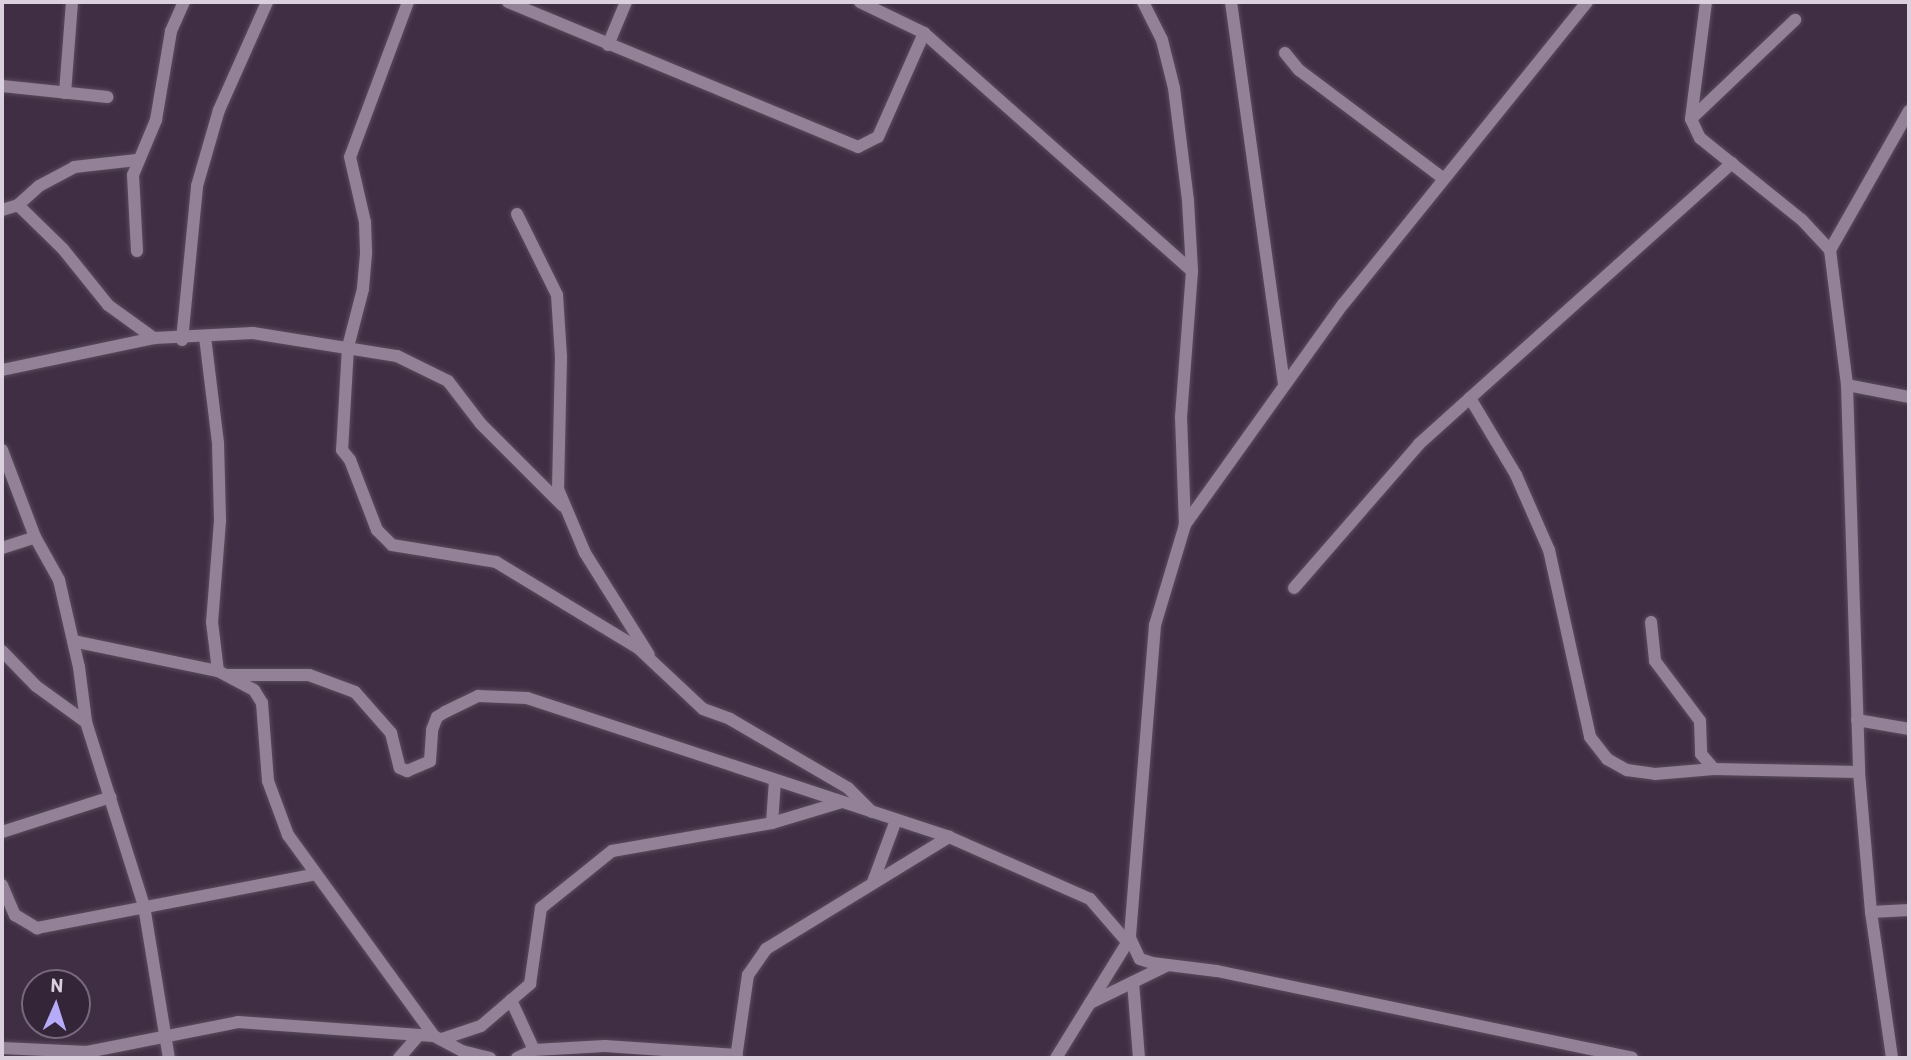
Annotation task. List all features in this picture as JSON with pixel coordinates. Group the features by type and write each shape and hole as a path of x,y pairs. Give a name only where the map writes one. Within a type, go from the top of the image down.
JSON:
{"street":[{"path":"65,93 72,2"},
{"path":"137,251 132,175 137,160 148,147 156,120 170,31 184,2"},
{"path":"182,340 197,186 219,110 267,2"},
{"path":"408,2 350,157 365,222 366,254 363,289 348,347 342,450 383,540 411,550 496,562 597,622 654,664 696,704 848,789 872,812"},
{"path":"508,2 858,147 878,137 924,33"},
{"path":"608,45 626,2"},
{"path":"860,2 924,33 1192,271"},
{"path":"1143,2 1162,40 1174,88 1192,271 1181,417 1185,525"},
{"path":"1231,2 1284,383"},
{"path":"1706,2 1691,119 1700,138 1802,220 1830,250 1847,385 1858,772 1871,912 1892,1058"},
{"path":"1056,1058 1129,941 1155,625 1185,525 1284,383 1582,3"},
{"path":"1691,119 1795,20"},
{"path":"1285,53 1299,70 1444,179"},
{"path":"2,86 107,97"},
{"path":"1830,250 1909,111"},
{"path":"2,210 18,205 38,186 75,167 137,160"},
{"path":"1294,588 1419,444 1732,163"},
{"path":"18,205 62,249 108,305 154,338"},
{"path":"517,214 557,295 561,357 555,458 563,506 586,553 654,664"},
{"path":"2,370 154,338 182,340 253,333 397,356 448,381 481,424 563,506"},
{"path":"205,337 218,443 220,521 212,622 223,673"},
{"path":"1847,385 1909,397"},
{"path":"1470,398 1516,475 1549,550 1590,737 1607,759 1627,770 1655,774 1714,769 1858,772"},
{"path":"2,450 35,537 59,580 73,641 86,722 144,906 169,1058"},
{"path":"2,548 35,537"},
{"path":"1651,622 1655,661 1700,721 1701,754 1714,769"},
{"path":"73,641 223,673 245,682 262,703 268,781 288,835 313,875 438,1038 465,1055 490,1058"},
{"path":"2,651 36,686 86,722"},
{"path":"223,673 309,675 355,692 391,733 400,768 407,771 430,761 437,717 471,698 499,693 527,698 949,837 1090,899 1129,941 1140,959 1166,966 1217,971 1632,1058"},
{"path":"1857,720 1909,730"},
{"path":"772,823 775,780"},
{"path":"2,832 111,797"},
{"path":"2,1048 87,1052 238,1022 438,1038 481,1026 530,984 536,970 541,908 602,856 673,838 772,823 842,802"},
{"path":"873,882 896,820"},
{"path":"517,1058 534,1050 736,1057 748,975 766,949 949,837"},
{"path":"2,885 15,915 37,928 313,875"},
{"path":"1871,912 1909,910"},
{"path":"1090,1003 1166,966"},
{"path":"1133,982 1139,1058"},
{"path":"511,1000 534,1050"},
{"path":"399,1058 419,1035"}]}
